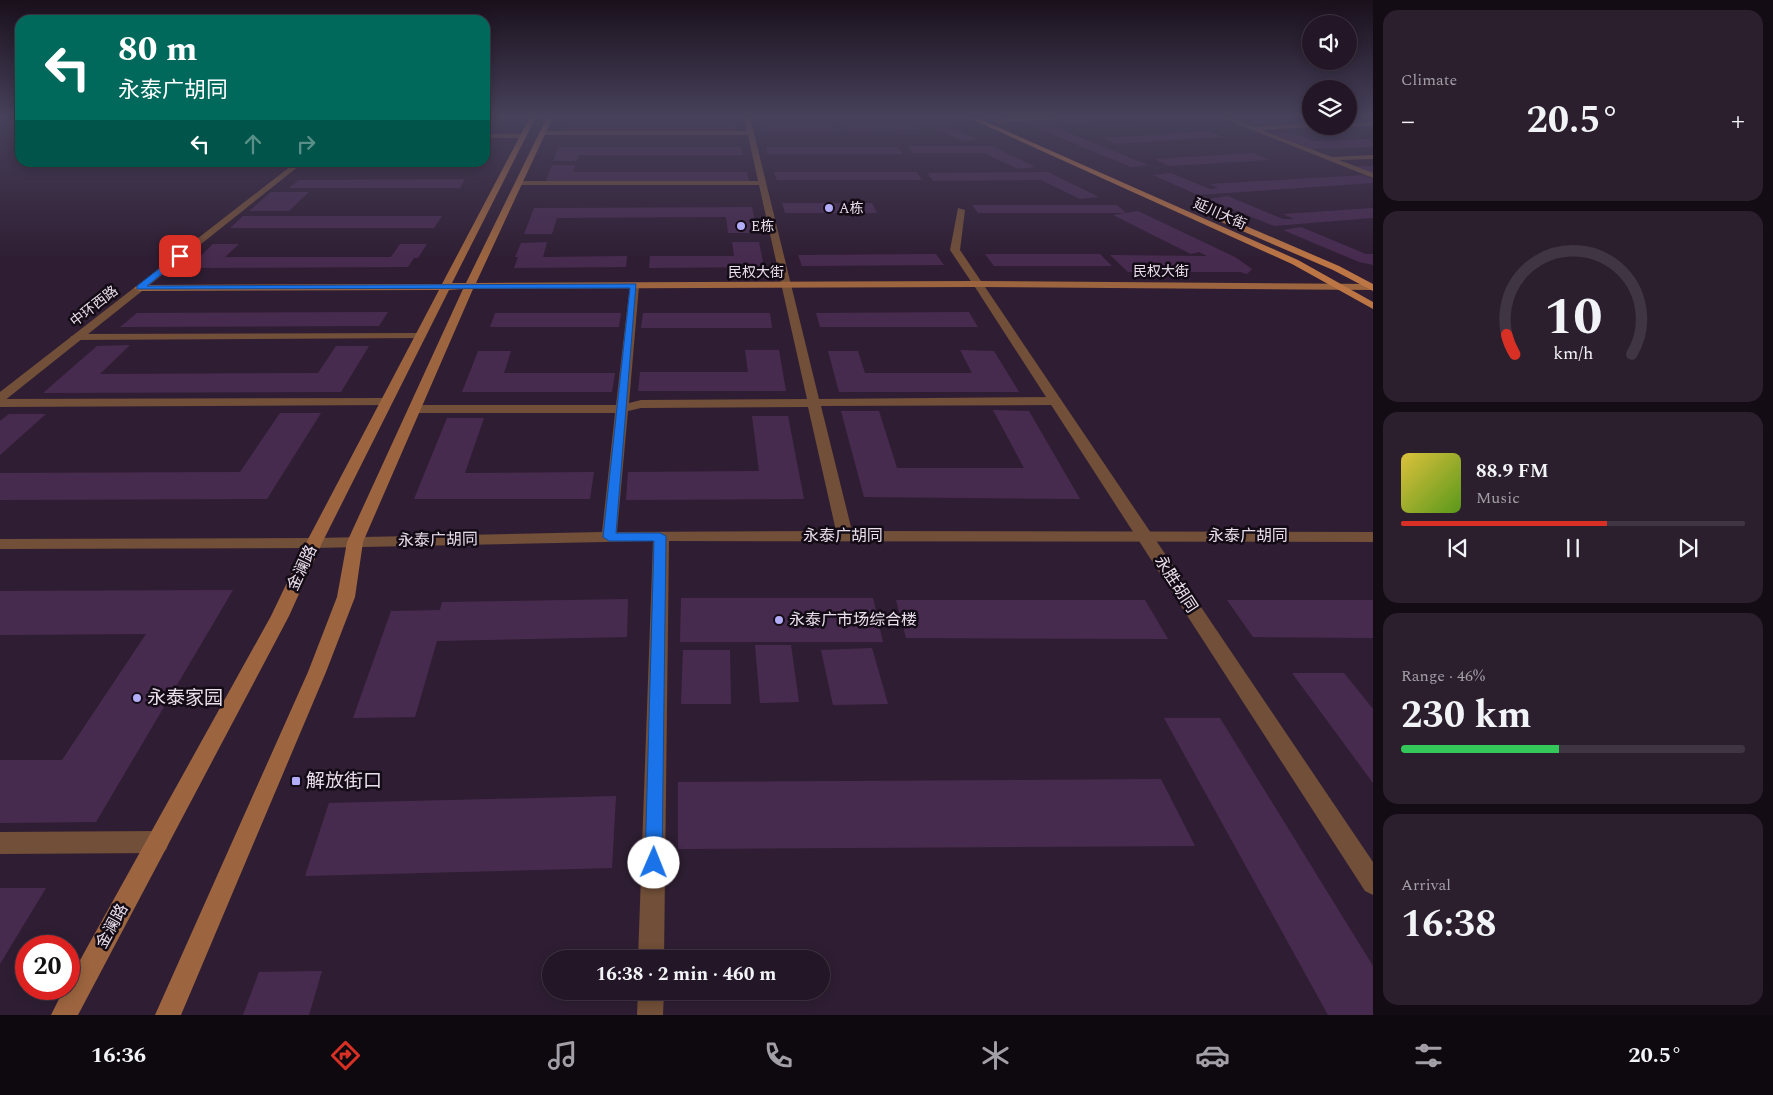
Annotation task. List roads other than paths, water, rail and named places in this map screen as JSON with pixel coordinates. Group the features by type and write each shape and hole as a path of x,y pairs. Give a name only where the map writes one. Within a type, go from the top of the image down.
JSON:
{"main road":[{"name":"延川大街","path":"1076,164 1286,258 1341,286 1373,306"},
{"path":"1097,164 1166,194"},
{"name":"延川大街","path":"1210,214 1336,268 1373,287"}],"street":[{"name":"金澜路","path":"64,1015 280,616 314,542 508,164"},
{"path":"168,1015 317,672 346,597 355,542 469,287 527,164"},
{"path":"758,164 845,536"},
{"path":"1343,164 1373,176"},
{"name":"中环西路","path":"0,398 295,167"},
{"path":"519,182 762,182"},
{"name":"永胜胡同","path":"961,210 955,250 1373,883"},
{"name":"民权大街","path":"139,288 978,284 1373,287"},
{"path":"609,537 634,286"},
{"path":"76,338 420,336"},
{"path":"414,409 622,409 640,404 1056,401"},
{"path":"0,403 386,402"},
{"path":"652,950 660,536"},
{"name":"永泰广胡同","path":"0,544 355,542 660,536 1373,537"},
{"path":"0,843 158,842"},
{"path":"650,1015 651,1000"}],"place":[{"name":"A栋","path":"829,208"},
{"name":"E栋","path":"741,226"},
{"name":"永泰广市场综合楼","path":"779,620"},
{"name":"永泰家园","path":"137,698"},
{"name":"解放街口","path":"296,781"}]}
